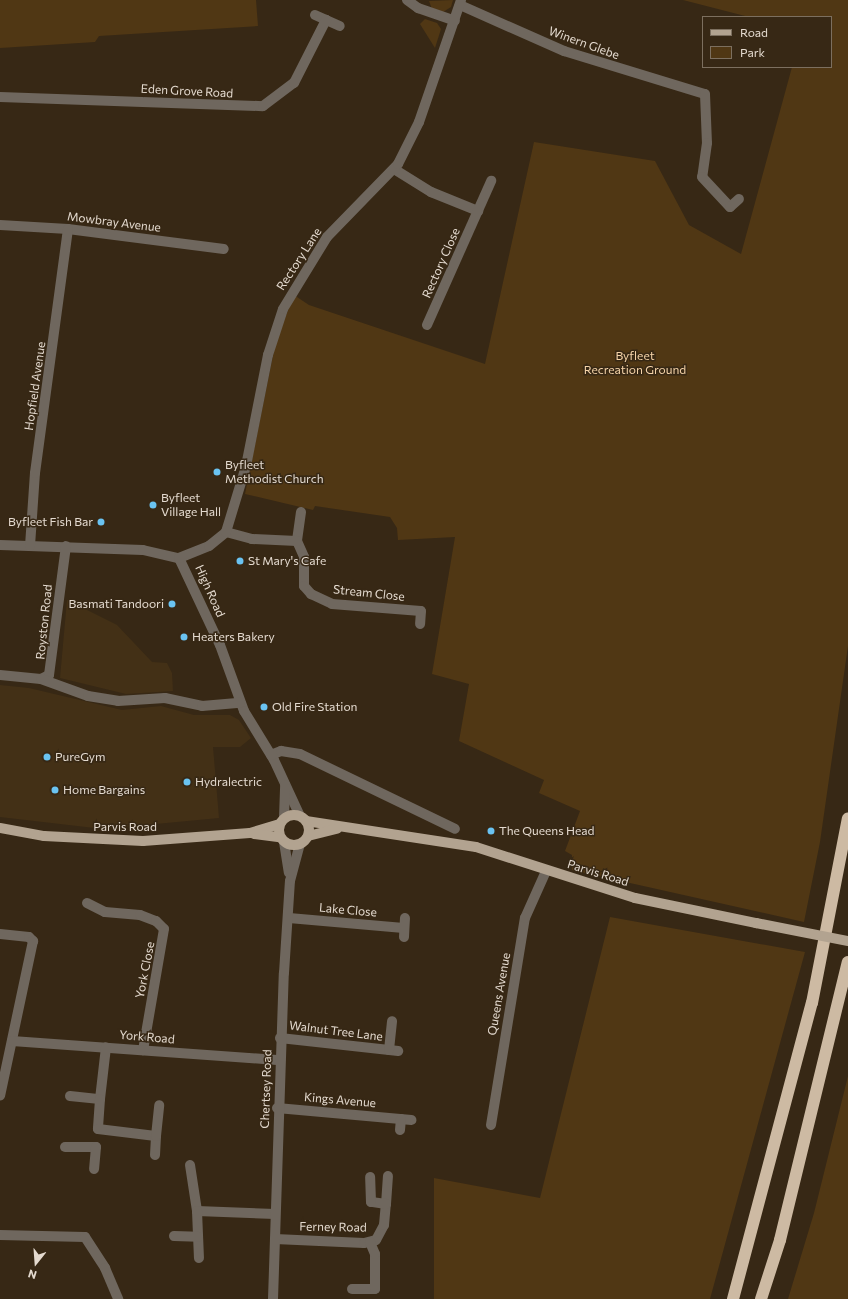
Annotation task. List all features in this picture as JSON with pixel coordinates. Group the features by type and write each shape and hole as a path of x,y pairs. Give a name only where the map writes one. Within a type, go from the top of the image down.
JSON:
{"highway":[{"path":"733,1299 812,1003 848,818"},
{"path":"761,1299 782,1232 848,962"}],"main road":[{"name":"Parvis Road","path":"250,834 282,821 303,819 343,828 442,840 642,900 848,941"},
{"path":"300,844 308,836 303,819"},
{"path":"282,821 282,839"},
{"name":"Parvis Road","path":"0,828 98,841 250,834 282,839 300,844"},
{"name":"Parvis Road","path":"308,836 343,828"}],"street":[{"path":"407,0 418,8 454,21"},
{"name":"Rectory Lane","path":"226,532 246,466 268,355 283,309 328,236 394,169 419,122 460,2"},
{"name":"Winern Glebe","path":"460,2 564,51 704,94 707,143 702,177 727,209 739,198"},
{"path":"315,15 340,26"},
{"name":"Eden Grove Road","path":"0,97 263,106 294,83 326,20"},
{"path":"394,169 431,192 478,211"},
{"name":"Rectory Close","path":"427,325 492,181"},
{"name":"Mowbray Avenue","path":"0,225 68,229 224,249"},
{"name":"Hopfield Avenue","path":"30,546 35,473 68,229"},
{"name":"Stream Close","path":"301,512 297,541 304,557 304,586 311,594 332,604 421,611 420,624"},
{"path":"179,558 208,546 226,532 252,539 297,541"},
{"name":"High Road","path":"0,545 66,546 143,550 179,558 220,645 240,703 271,755 303,819"},
{"name":"Royston Road","path":"41,679 52,670 66,546"},
{"path":"0,675 41,679 54,685 118,701 165,698 202,706 240,703"},
{"path":"271,755 281,750 300,754 455,828"},
{"name":"High Road","path":"282,821 285,783"},
{"name":"Chertsey Road","path":"282,839 290,881"},
{"name":"Chertsey Road","path":"273,1299 280,1038 290,881 300,844"},
{"name":"Queens Avenue","path":"492,1124 526,918 546,871"},
{"name":"York Close","path":"87,903 105,912 145,917 164,929 143,1050"},
{"name":"Lake Close","path":"288,918 404,928"},
{"path":"0,934 29,936 33,941 0,1096"},
{"name":"Walnut Tree Lane","path":"280,1038 393,1051 392,1020"},
{"name":"York Road","path":"12,1041 280,1060"},
{"path":"94,1169 106,1047"},
{"path":"70,1096 100,1099"},
{"path":"155,1155 159,1104"},
{"name":"Kings Avenue","path":"277,1108 406,1120 400,1130"},
{"path":"98,1129 156,1136"},
{"path":"65,1147 96,1147"},
{"path":"190,1165 197,1211 199,1258"},
{"name":"Ferney Road","path":"275,1239 370,1242 376,1240 384,1225 388,1176"},
{"path":"370,1177 371,1202 386,1204"},
{"path":"197,1211 275,1214"},
{"path":"0,1235 85,1237 105,1268 118,1299"},
{"path":"174,1236 198,1237"},
{"path":"352,1289 375,1294 375,1254 370,1242"}],"shaded area":[{"path":"67,600 117,625 152,662 167,663 172,673 173,691 126,694 60,678"},
{"path":"0,685 29,688 122,710 161,706 194,715 230,715 239,720 251,738 240,747 213,747 219,818 103,829 0,817"}],"green space":[{"path":"0,0 256,0 258,26 99,36 95,42 0,48"},
{"path":"453,0 451,7 443,12 432,9 429,1"},
{"name":"Byfleet Recreation Ground","path":"683,0 848,0 848,646 820,842 804,922 572,870 572,855 565,851 580,811 539,793 544,780 459,741 469,684 432,674 455,537 398,540 397,528 390,517 315,506 313,510 245,494 276,341 294,295 309,305 485,364 534,142 655,161 689,225 741,254 792,68 832,68 832,16 745,16"},
{"path":"425,19 437,23 441,29 435,48 420,24"},
{"path":"610,917 805,952 710,1299 434,1299 434,1178 540,1198"},
{"path":"848,1076 848,1299 788,1299 814,1213"}],"place":[{"name":"Byfleet Methodist Church","path":"217,472"},
{"name":"Byfleet Village Hall","path":"153,505"},
{"name":"Byfleet Fish Bar","path":"101,522"},
{"name":"St Mary's Cafe","path":"240,561"},
{"name":"Basmati Tandoori","path":"172,604"},
{"name":"Heaters Bakery","path":"184,637"},
{"name":"Old Fire Station","path":"264,707"},
{"name":"PureGym","path":"47,757"},
{"name":"Hydralectric","path":"187,782"},
{"name":"Home Bargains","path":"55,790"},
{"name":"The Queens Head","path":"491,831"}]}
